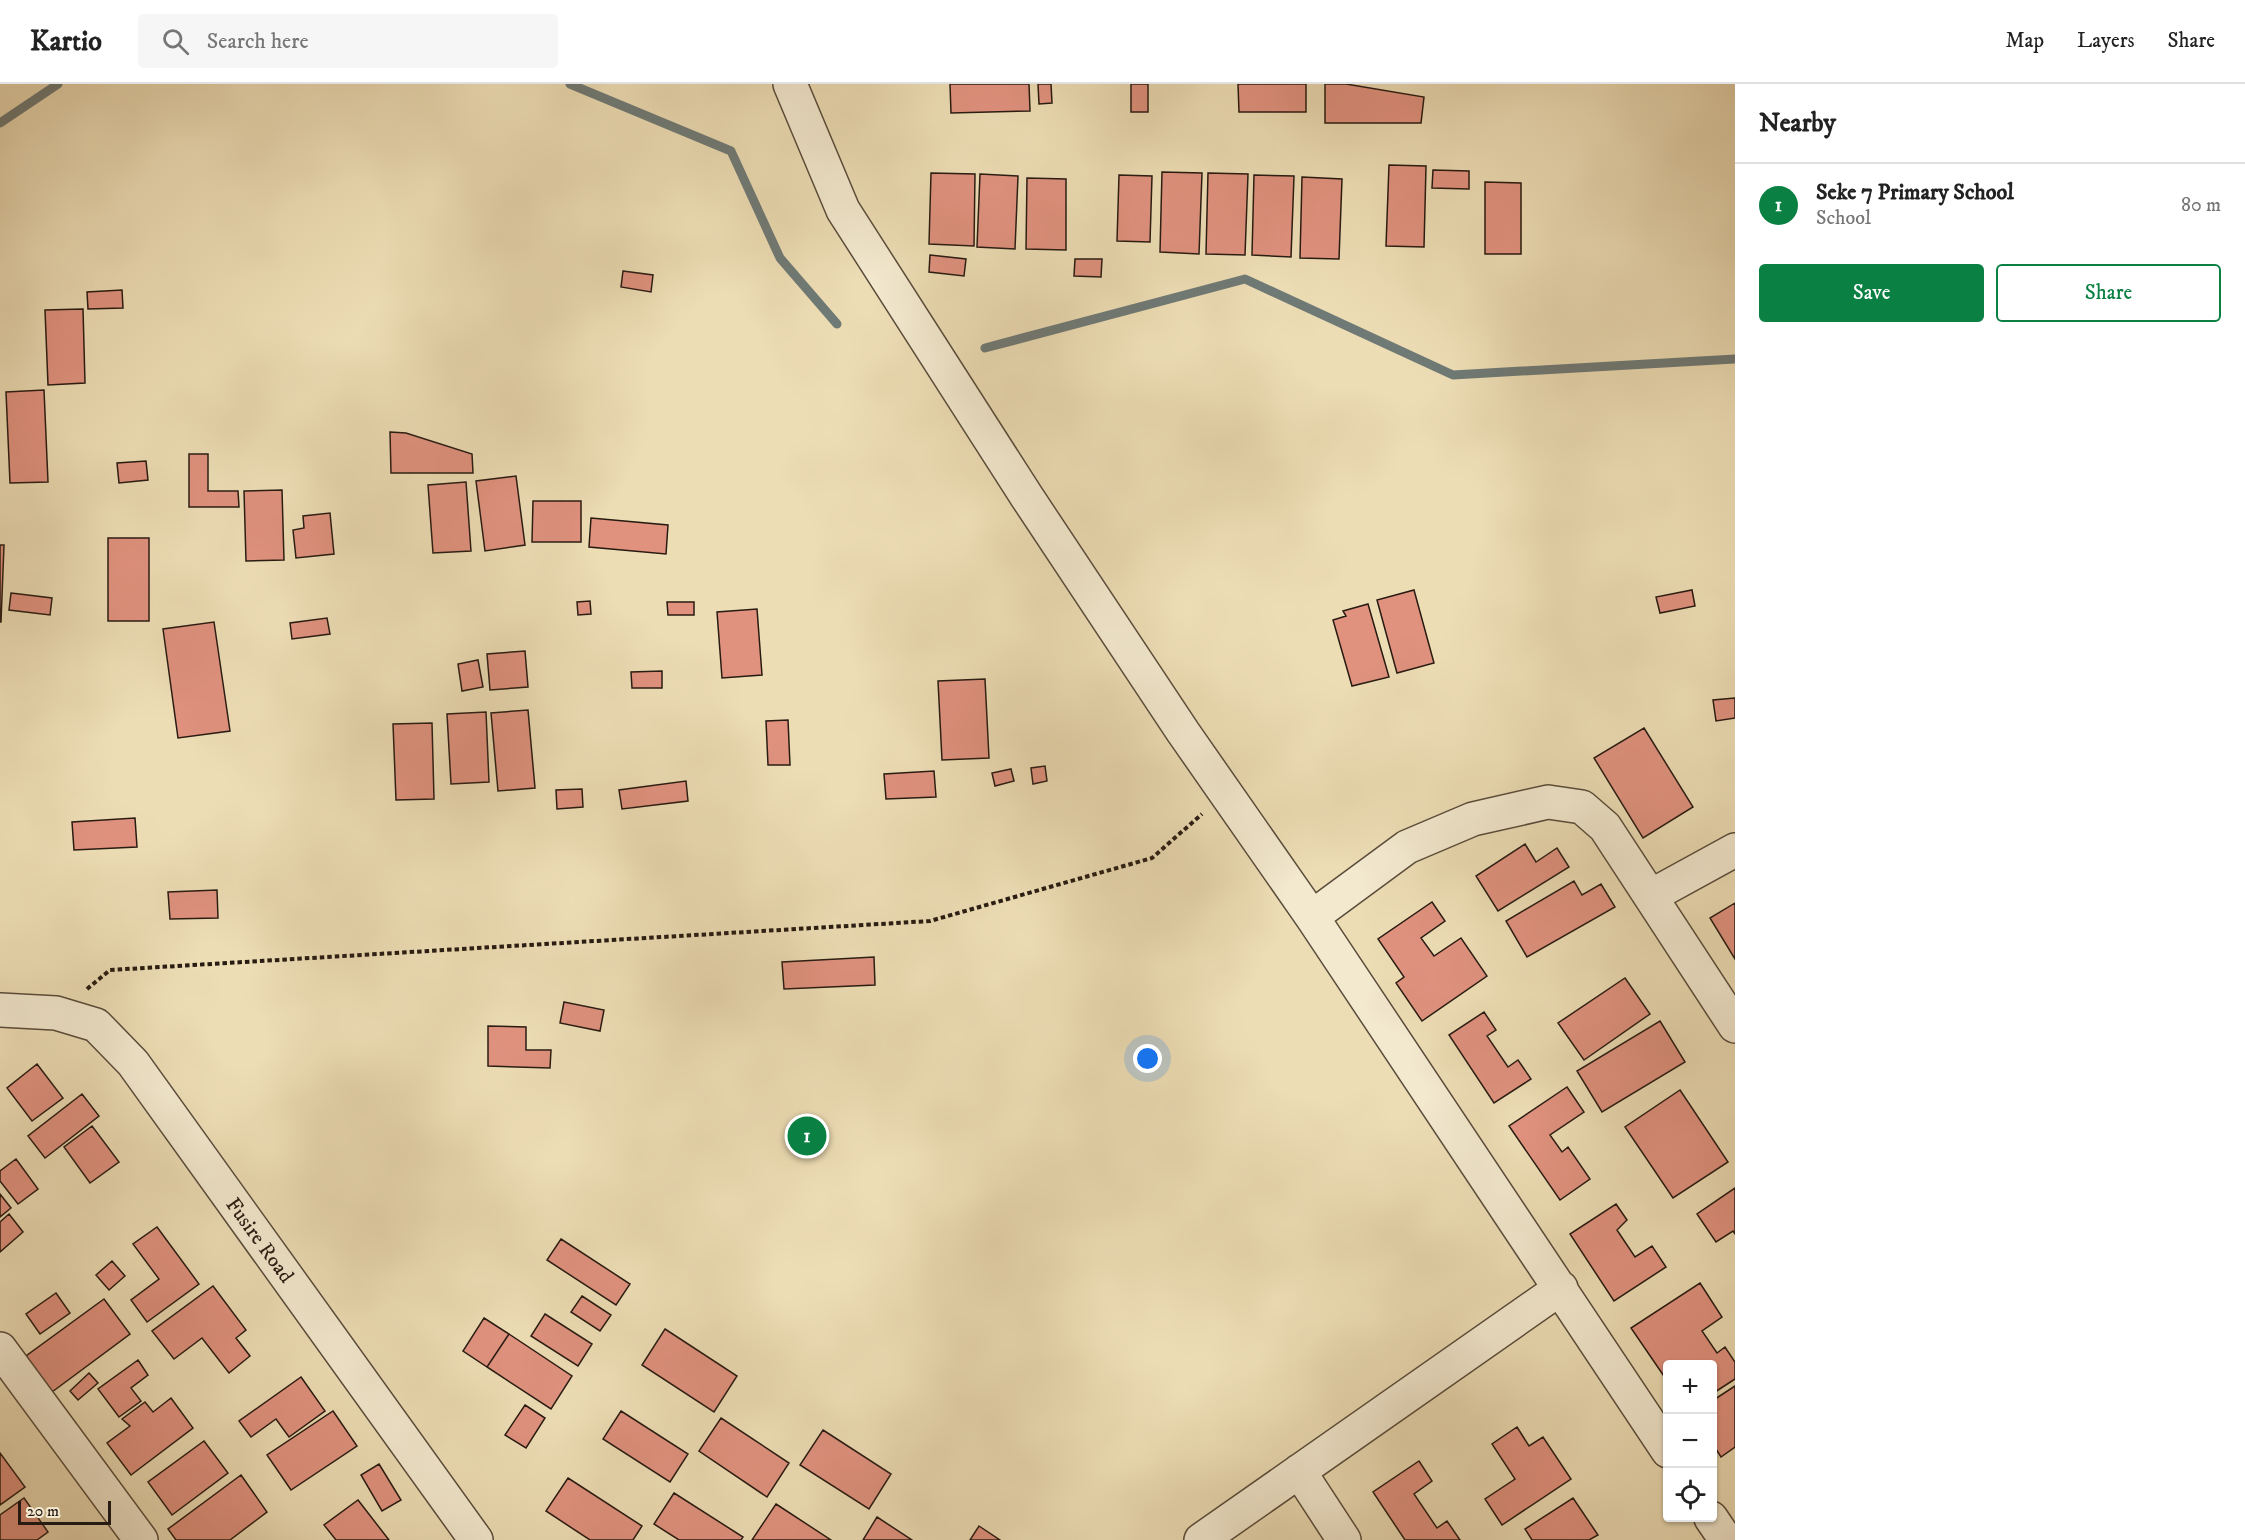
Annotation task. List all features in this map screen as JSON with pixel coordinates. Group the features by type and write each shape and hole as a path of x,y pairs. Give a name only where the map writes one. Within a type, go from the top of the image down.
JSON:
{"street":[{"path":"790,84 843,210 1027,497 1225,795 1312,917 1663,1443"},
{"path":"1312,917 1407,847 1473,819 1548,802 1582,807 1605,826 1735,1026"},
{"path":"1651,896 1735,850"},
{"name":"Fusire Road","path":"0,1010 56,1013 96,1025 132,1063 476,1540"},
{"path":"1201,1540 1561,1288"},
{"path":"0,1349 141,1540"},
{"path":"1299,1471 1344,1540"},
{"path":"1714,1522 1726,1540"}],"path":[{"path":"56,1013 110,970 930,921 1152,858 1225,795"}],"building":[{"path":"950,84 1029,84 1030,111 951,113"},
{"path":"1038,84 1051,84 1052,103 1039,104"},
{"path":"1131,84 1148,84 1148,112 1131,112"},
{"path":"1238,84 1306,84 1306,112 1239,112"},
{"path":"1325,84 1346,84 1424,97 1421,123 1325,123"},
{"path":"1389,165 1426,166 1424,247 1386,246"},
{"path":"1433,170 1469,171 1469,189 1432,188"},
{"path":"1162,172 1202,173 1199,254 1160,252"},
{"path":"931,173 975,174 974,246 929,244"},
{"path":"1208,173 1248,174 1245,255 1206,254"},
{"path":"980,174 1018,176 1015,249 977,247"},
{"path":"1119,175 1152,176 1150,242 1117,241"},
{"path":"1254,175 1294,176 1291,257 1252,255"},
{"path":"1302,177 1342,179 1339,259 1300,258"},
{"path":"1027,178 1066,179 1066,250 1026,249"},
{"path":"1485,182 1521,183 1521,254 1485,254"},
{"path":"930,255 966,259 964,276 929,272"},
{"path":"1075,259 1102,259 1101,277 1074,276"},
{"path":"623,271 653,275 651,292 621,287"},
{"path":"122,290 123,308 88,309 87,292"},
{"path":"83,309 85,383 48,385 45,310"},
{"path":"44,390 48,482 10,483 6,392"},
{"path":"390,432 406,433 472,454 473,473 391,473"},
{"path":"189,454 208,454 208,491 238,491 239,507 189,507"},
{"path":"146,461 148,480 119,483 117,463"},
{"path":"516,476 525,545 485,551 476,481"},
{"path":"466,482 471,551 433,553 428,485"},
{"path":"282,490 284,560 246,561 244,491"},
{"path":"533,501 581,501 581,542 532,542"},
{"path":"330,513 334,554 296,558 293,530 304,528 303,516"},
{"path":"591,518 668,525 666,554 589,547"},
{"path":"108,538 149,538 149,621 108,621"},
{"path":"0,545 4,545 1,622 0,622"},
{"path":"1414,590 1434,663 1397,673 1377,600"},
{"path":"1692,590 1695,606 1660,613 1656,597"},
{"path":"11,593 52,598 50,615 9,610"},
{"path":"590,601 591,614 578,615 577,602"},
{"path":"667,602 694,602 694,615 668,615"},
{"path":"1368,604 1389,677 1352,686 1333,620 1346,616 1343,611"},
{"path":"757,609 762,675 722,678 717,612"},
{"path":"327,618 330,634 292,639 290,623"},
{"path":"214,622 230,731 178,738 163,629"},
{"path":"525,651 528,687 490,690 487,654"},
{"path":"478,660 483,687 462,691 458,664"},
{"path":"662,671 662,688 632,688 631,672"},
{"path":"985,679 989,758 942,760 938,681"},
{"path":"1735,698 1735,718 1716,721 1713,700"},
{"path":"528,710 535,788 498,791 491,713"},
{"path":"486,712 489,782 451,784 447,714"},
{"path":"788,720 790,765 768,765 766,721"},
{"path":"432,723 434,799 396,800 393,724"},
{"path":"1644,728 1693,807 1643,838 1594,758"},
{"path":"1045,766 1047,781 1033,784 1031,768"},
{"path":"1011,769 1014,781 995,786 992,773"},
{"path":"934,771 936,797 886,799 884,774"},
{"path":"686,781 688,801 622,809 619,790"},
{"path":"582,789 583,807 557,809 556,790"},
{"path":"135,818 137,847 74,850 72,822"},
{"path":"1525,844 1536,862 1557,848 1569,867 1498,911 1476,876"},
{"path":"1574,881 1582,895 1601,884 1615,907 1527,957 1506,921"},
{"path":"217,890 218,918 170,919 168,892"},
{"path":"1432,902 1445,921 1421,938 1434,956 1461,938 1487,976 1422,1021 1396,983 1404,977 1378,939"},
{"path":"1735,903 1735,959 1710,918"},
{"path":"874,957 875,985 784,989 782,962"},
{"path":"1625,978 1650,1014 1584,1060 1558,1023"},
{"path":"564,1002 604,1010 600,1031 560,1023"},
{"path":"1484,1012 1496,1030 1487,1036 1508,1067 1518,1060 1531,1079 1494,1103 1449,1035"},
{"path":"1660,1021 1685,1062 1602,1112 1577,1071"},
{"path":"488,1026 526,1027 526,1050 551,1050 550,1068 488,1066"},
{"path":"37,1064 63,1098 32,1121 7,1088"},
{"path":"1567,1087 1584,1112 1550,1135 1562,1152 1568,1147 1590,1179 1560,1200 1509,1126"},
{"path":"1680,1090 1728,1162 1673,1198 1625,1127"},
{"path":"82,1094 99,1116 45,1158 28,1136"},
{"path":"92,1126 119,1162 90,1183 64,1147"},
{"path":"16,1159 38,1189 18,1204 0,1181 0,1171"},
{"path":"1735,1188 1735,1234 1733,1231 1716,1242 1697,1214"},
{"path":"0,1194 11,1208 0,1217"},
{"path":"1616,1204 1627,1220 1617,1230 1635,1257 1652,1246 1666,1267 1614,1301 1570,1234"},
{"path":"9,1214 23,1232 0,1252 0,1222"},
{"path":"157,1227 199,1284 147,1322 131,1300 159,1279 133,1244"},
{"path":"561,1239 630,1284 616,1305 547,1260"},
{"path":"112,1261 125,1276 109,1290 96,1275"},
{"path":"1700,1283 1722,1317 1702,1331 1717,1353 1725,1347 1735,1362 1735,1379 1717,1391 1717,1360 1663,1360 1663,1375 1631,1328"},
{"path":"213,1286 246,1330 236,1338 250,1356 229,1373 202,1338 174,1359 152,1331"},
{"path":"56,1293 70,1313 40,1334 26,1314"},
{"path":"582,1296 611,1315 600,1331 571,1312"},
{"path":"104,1299 130,1334 52,1392 26,1356"},
{"path":"545,1314 592,1344 578,1366 531,1336"},
{"path":"484,1318 509,1334 487,1367 463,1351"},
{"path":"665,1329 737,1376 714,1412 642,1365"},
{"path":"509,1334 572,1376 551,1409 487,1367"},
{"path":"138,1360 148,1375 131,1388 141,1401 119,1417 98,1389"},
{"path":"89,1373 98,1383 78,1400 70,1391"},
{"path":"301,1377 325,1411 289,1437 276,1419 251,1437 239,1421"},
{"path":"1735,1386 1735,1447 1721,1457 1717,1451 1717,1398"},
{"path":"171,1398 193,1428 131,1475 107,1443 130,1426 122,1419 145,1402 153,1412"},
{"path":"525,1405 545,1418 526,1448 505,1435"},
{"path":"333,1411 357,1446 291,1490 267,1455"},
{"path":"621,1411 688,1454 670,1482 603,1439"},
{"path":"721,1418 789,1463 767,1497 699,1451"},
{"path":"1517,1427 1529,1446 1543,1437 1571,1479 1502,1525 1485,1499 1515,1479 1492,1444"},
{"path":"823,1430 891,1474 869,1509 800,1465"},
{"path":"204,1441 228,1473 172,1515 148,1482"},
{"path":"0,1453 25,1487 0,1505"},
{"path":"1419,1461 1432,1481 1414,1494 1437,1528 1447,1521 1460,1540 1405,1540 1373,1492"},
{"path":"379,1464 401,1500 382,1511 361,1475"},
{"path":"241,1475 267,1512 230,1540 176,1540 168,1529"},
{"path":"568,1478 642,1526 633,1540 590,1540 546,1511"},
{"path":"674,1493 743,1537 741,1540 679,1540 654,1524"},
{"path":"24,1498 48,1532 37,1540 0,1540 0,1515"},
{"path":"1573,1498 1598,1535 1589,1540 1532,1540 1525,1529"},
{"path":"358,1500 389,1540 336,1540 324,1525"},
{"path":"776,1504 831,1540 752,1540"},
{"path":"877,1517 912,1540 863,1540"},
{"path":"979,1526 1000,1540 970,1540"}],"waterway":[{"path":"0,123 58,84"},
{"path":"570,84 731,151 780,258 837,324"},
{"path":"985,348 1245,279 1453,375 1735,359"}],"place":[{"name":"Seke 7 Primary School","path":"807,1136"}]}
